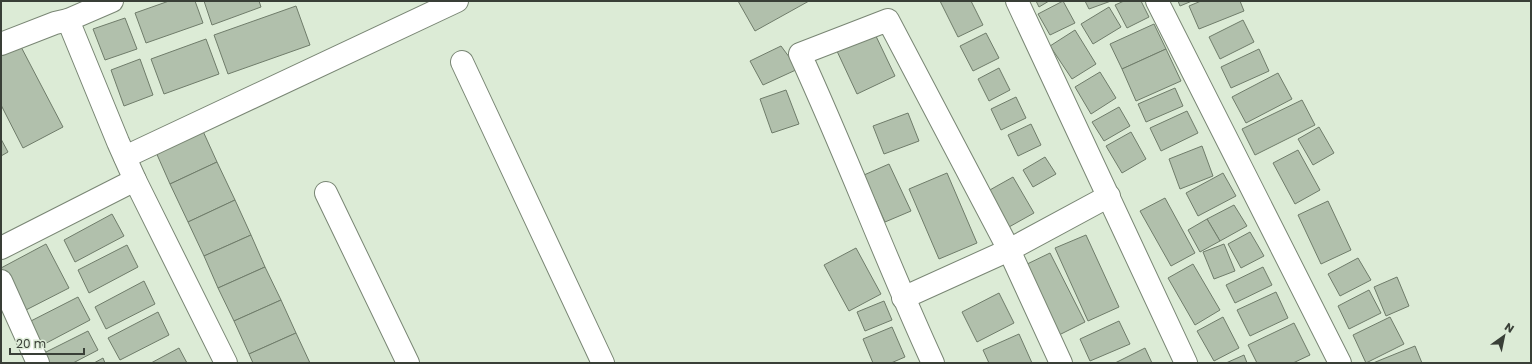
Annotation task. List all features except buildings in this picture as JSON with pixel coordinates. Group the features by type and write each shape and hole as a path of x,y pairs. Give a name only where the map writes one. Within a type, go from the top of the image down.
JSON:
{"street":[{"path":"1,44 55,23 68,20 112,1"},
{"path":"125,157 457,1"},
{"path":"1017,1 1186,363"},
{"path":"1158,1 1340,363"},
{"path":"68,20 135,180 226,363"},
{"path":"933,363 903,298 828,114 800,54 888,20 1010,250 1061,363"},
{"path":"462,62 603,363"},
{"path":"1,248 135,180"},
{"path":"326,193 408,363"},
{"path":"903,298 1010,250 1109,196"},
{"path":"1,281 38,363"}]}
